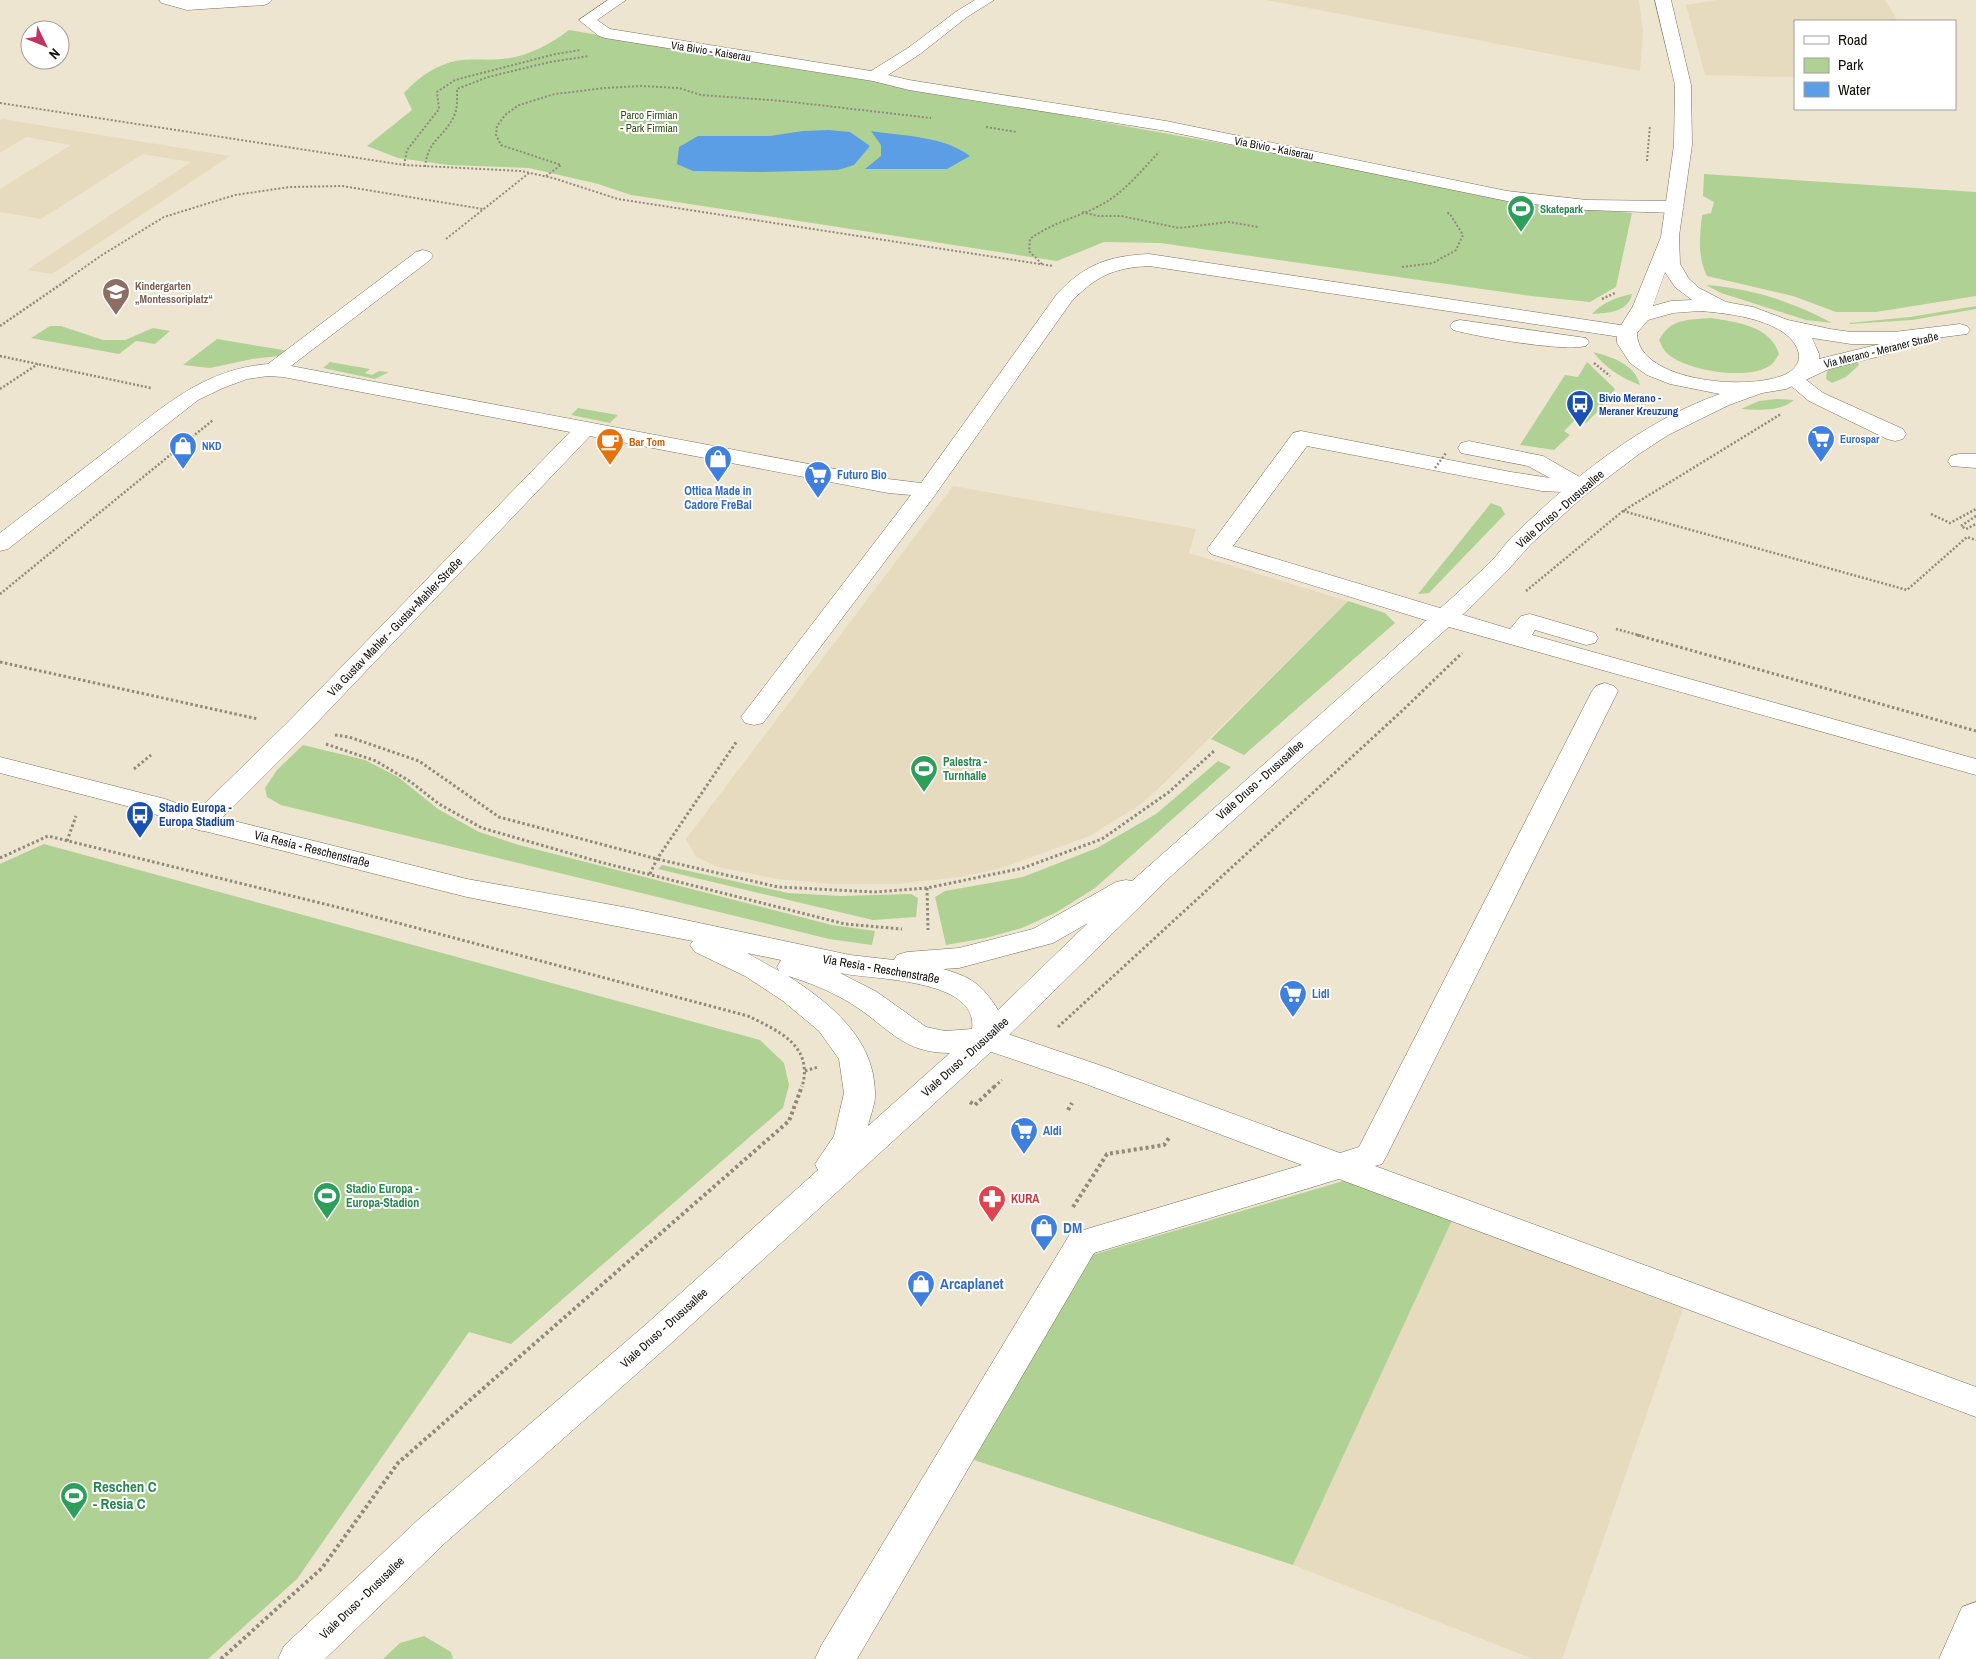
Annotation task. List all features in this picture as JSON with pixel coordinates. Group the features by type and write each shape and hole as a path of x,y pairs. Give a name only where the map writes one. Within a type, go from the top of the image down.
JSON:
{"main road":[{"path":"167,0 187,5 264,0"},
{"name":"Via Bivio - Kaiserau","path":"618,0 587,20 605,33 874,76 909,85 1166,126 1507,196 1587,205 1675,207"},
{"path":"874,76 914,51 962,14 986,0"},
{"path":"1663,0 1683,85 1683,145 1670,236 1670,264 1682,282 1707,300 1763,316 1794,333 1806,345 1810,355 1809,364 1798,376 1816,397 1895,434"},
{"path":"1670,236 1643,306 1627,338 1633,354 1660,372 1693,384 1713,388 1754,389"},
{"path":"272,371 423,256"},
{"path":"754,716 927,490 1064,298 1095,270 1124,261 1149,260 1627,338"},
{"path":"1095,270 1276,298"},
{"path":"1627,338 1641,316 1671,306 1700,304 1732,308"},
{"path":"1335,307 1537,338 1627,338"},
{"name":"Via Merano - Meraner Straße","path":"1776,322 1823,335 1856,339 1904,337 1968,329"},
{"name":"Via Merano - Meraner Straße","path":"1754,389 1776,386 1822,365 1968,329"},
{"path":"0,544 191,396 213,384 248,372 285,370 297,374 888,486 927,490"},
{"name":"Viale Druso - Drususallee","path":"1628,452 1669,408 1673,388 1668,378 1660,372"},
{"name":"Viale Druso - Drususallee","path":"298,1659 432,1531 655,1337 990,1035 1160,870 1444,618 1504,562 1525,537 1583,486 1628,452 1687,415 1720,400 1754,389"},
{"name":"Via Gustav Mahler - Gustav-Mahler-Straße","path":"202,822 298,728 584,428"},
{"path":"1583,486 1511,480 1301,438 1219,549 1444,618 1976,766"},
{"path":"1469,448 1535,461 1583,486"},
{"path":"1516,638 1530,621 1586,638"},
{"path":"835,1659 1082,1243 1371,1155 1606,691"},
{"name":"Via Resia - Reschenstraße","path":"0,765 155,805 202,822 467,888 629,918 850,965 873,966 944,979 963,988 980,1005 988,1021 990,1035 951,1043 926,1039 907,1031 868,1000 846,988 799,969 629,918"},
{"path":"814,957 905,962 959,958 1043,936 1160,870"},
{"path":"670,930 733,957 794,994 830,1023 854,1057 860,1093 849,1139 803,1202"},
{"path":"990,1035 1976,1402"},
{"path":"1959,1659 1976,1620"}],"path":[{"path":"404,165 407,150 439,109 437,92 455,80 556,54 585,49"},
{"path":"425,167 426,156 433,140 453,120 457,107 457,89 488,77 517,72 550,62 596,55"},
{"path":"545,177 560,165 501,145 496,135 497,126 505,115 519,105 555,94 641,86 679,88 701,95 783,101 940,120"},
{"path":"0,102 404,165 504,170 570,182 593,193 618,199 1043,265 1095,270"},
{"path":"1645,207 1650,125"},
{"path":"984,127 1022,132"},
{"path":"1043,265 1029,251 1030,239 1043,228 1099,206 1114,196 1163,148"},
{"path":"0,326 102,256 164,217 235,195 290,187 342,186 484,209"},
{"path":"1396,267 1405,268 1433,263 1456,250 1463,235 1450,214 1441,210"},
{"path":"1081,212 1098,216 1121,216 1179,228 1230,222 1258,226"},
{"path":"0,356 191,396"},
{"path":"0,389 38,364"},
{"path":"1055,1030 1395,717 1534,584 1623,511 1779,415"},
{"path":"1435,468 1446,453"},
{"path":"1931,514 1950,523 1976,509"},
{"path":"1623,511 1908,590 1967,538 1976,540"},
{"path":"1976,516 1961,526 1966,529 1976,524"},
{"path":"1612,628 1976,732"},
{"path":"0,662 298,728 349,737 419,761 499,817 656,858 778,887 875,892 927,888 1023,868 1102,839 1169,792 1215,750"},
{"path":"650,874 656,858 754,716"},
{"path":"298,728 320,742 376,760 411,782 439,804 482,828 600,862 845,924 910,929"},
{"path":"132,770 151,755"},
{"path":"0,858 48,836 166,864 349,910 748,1016 776,1029 800,1048 806,1071 802,1094 789,1121 398,1463 322,1568 221,1659"},
{"path":"919,929 928,929 927,888"},
{"path":"1074,1207 1107,1154 1164,1145"}],"shaded area":[{"path":"1266,0 1639,0 1643,32 1640,71"},
{"path":"1717,0 1885,0 1897,20 1794,20 1794,77 1705,75 1686,5"},
{"path":"3,119 230,156 52,274 27,270 191,162 143,154 41,219 0,212 0,189 71,145 26,137 0,153 0,121"},
{"path":"953,486 1196,529 1189,553 1348,601 1159,788 1141,804 1090,836 999,869 960,877 898,884 832,884 777,879 718,867 696,857 686,839"},
{"path":"1455,1214 1685,1303 1562,1659 1533,1659 1293,1565"}],"green space":[{"name":"Parco Firmian - Park Firmian","path":"569,30 879,82 1587,209 1632,213 1616,287 1590,302 1531,296 1160,243 1104,242 1057,261 631,195 598,184 529,168 448,165 398,158 367,146 412,110 404,93 430,71 454,61 489,60 520,56 554,41"},
{"path":"1704,174 1976,192 1976,296 1876,312 1836,312 1793,296 1707,276 1700,253 1701,223 1702,215 1711,213 1714,202 1703,196"},
{"path":"1706,285 1739,289 1771,297 1832,323 1806,320 1721,293"},
{"path":"1632,294 1630,300 1622,308 1611,312 1592,314 1610,301"},
{"path":"1976,306 1976,309 1912,320 1849,323 1910,317"},
{"path":"1711,318 1731,321 1761,331 1769,337 1779,354 1772,364 1762,369 1734,373 1701,369 1673,358 1664,350 1659,340 1669,328 1681,322"},
{"path":"50,326 61,326 103,340 125,340 153,328 170,331 155,344 136,341 119,354 31,338"},
{"path":"217,339 289,351 279,356 252,359 210,368 183,365"},
{"path":"1593,352 1622,362 1633,372 1640,385 1614,372"},
{"path":"1857,360 1859,365 1846,377 1832,383 1826,379 1827,371 1838,363"},
{"path":"330,362 370,369 365,373 372,375 379,371 389,372 375,379 323,368"},
{"path":"1587,362 1615,389 1601,408 1586,423 1575,420 1564,431 1570,435 1554,450 1520,445 1565,375 1578,377"},
{"path":"1794,400 1782,407 1762,410 1741,409 1759,401"},
{"path":"578,408 618,415 610,423 571,415"},
{"path":"1491,503 1501,507 1505,514 1429,593 1418,594"},
{"path":"1348,601 1385,613 1395,623 1244,755 1211,739"},
{"path":"303,745 365,760 398,777 438,809 479,832 519,845 832,925 875,931 872,945 829,939 281,805 267,797 265,788 277,770"},
{"path":"1218,761 1231,767 1095,888 1057,912 1022,928 986,938 946,945 935,897 945,891 1023,877 1097,848 1156,814"},
{"name":"Stadio Europa - Europa-Stadion","path":"44,844 760,1040 784,1063 789,1085 783,1108 511,1344 469,1332 297,1579 208,1659 0,1659 0,864"},
{"path":"662,865 788,893 841,896 911,894 918,898 916,917 873,920 658,869"},
{"path":"1350,1179 1455,1214 1293,1565 971,1459 1092,1255"},
{"path":"424,1636 451,1652 453,1659 383,1659 400,1643"}],"water":[{"path":"829,130 850,132 870,146 854,165 838,170 693,171 677,164 679,147 698,136 770,136 803,131"},
{"path":"871,131 910,136 948,144 970,156 947,169 865,169 881,156 881,145"}],"place":[{"name":"Skatepark","path":"1521,233"},
{"name":"Kindergarten „Montessoriplatz“","path":"116,316"},
{"name":"Bivio Merano - Meraner Kreuzung","path":"1580,428"},
{"name":"Eurospar","path":"1821,463"},
{"name":"Bar Tom","path":"610,466"},
{"name":"NKD","path":"183,470"},
{"name":"Ottica Made in Cadore FreBal","path":"718,483"},
{"name":"Futuro Bio","path":"818,499"},
{"name":"Palestra - Turnhalle","path":"924,793"},
{"name":"Stadio Europa - Europa Stadium","path":"140,839"},
{"name":"Lidl","path":"1293,1018"},
{"name":"Aldi","path":"1024,1155"},
{"name":"Stadio Europa - Europa-Stadion","path":"327,1220"},
{"name":"KURA","path":"992,1223"},
{"name":"DM","path":"1044,1252"},
{"name":"Arcaplanet","path":"921,1308"},
{"name":"Reschen C - Resia C","path":"74,1520"}]}
